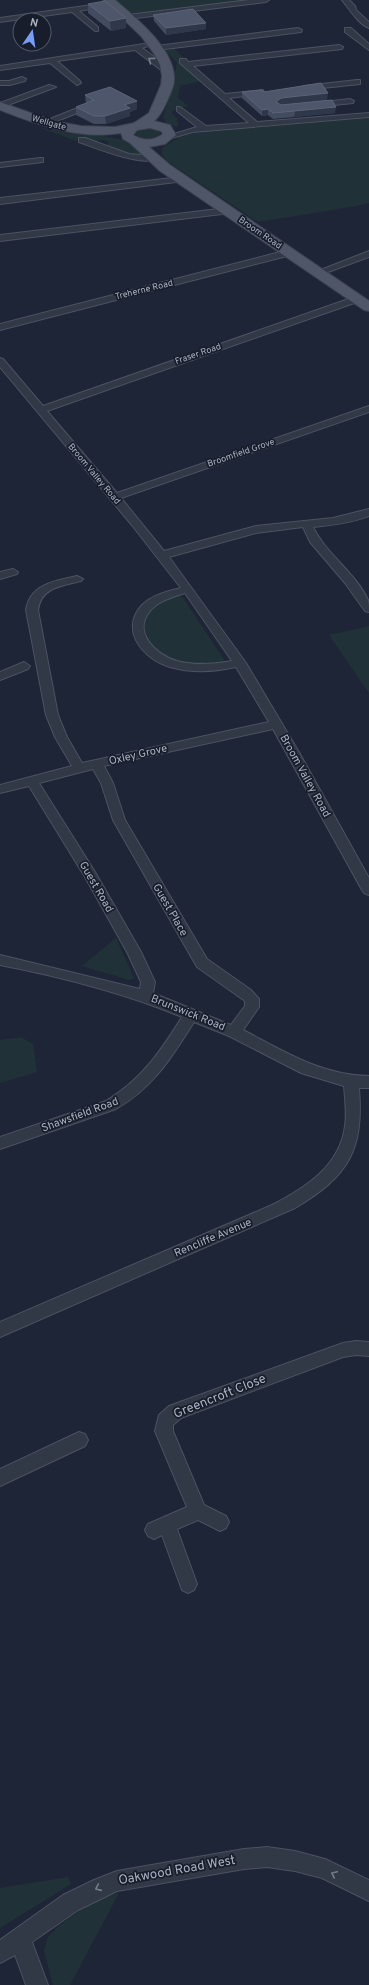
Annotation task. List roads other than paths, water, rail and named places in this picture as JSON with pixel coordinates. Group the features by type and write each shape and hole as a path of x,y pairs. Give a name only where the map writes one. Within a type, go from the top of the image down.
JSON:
{"main road":[{"path":"111,2 157,48 168,71 166,91 154,116 134,133"},
{"name":"Wellgate","path":"2,109 44,123 102,137 134,133"},
{"path":"154,116 164,133"},
{"path":"134,133 150,124 164,133"},
{"path":"134,133 148,143 164,133"},
{"name":"Broom Road","path":"134,133 151,155 181,179 369,307"},
{"path":"151,155 164,133"}],"street":[{"path":"128,18 266,0"},
{"path":"345,0 364,27 348,30 369,48"},
{"path":"0,20 111,2"},
{"path":"73,8 95,29"},
{"path":"157,48 298,30"},
{"path":"0,68 144,46"},
{"path":"136,47 168,71"},
{"path":"256,125 184,62 339,47"},
{"path":"51,60 77,83"},
{"path":"0,83 10,83 22,79"},
{"path":"297,89 329,89 358,82"},
{"path":"2,109 52,87"},
{"path":"223,96 268,92"},
{"path":"309,105 350,101"},
{"path":"337,102 347,117"},
{"path":"180,109 204,129"},
{"path":"44,123 78,111"},
{"path":"164,133 369,115"},
{"path":"96,145 102,137"},
{"path":"82,140 128,156 151,155"},
{"path":"0,165 40,160"},
{"path":"0,201 181,179"},
{"path":"0,238 227,211"},
{"name":"Treherne Road","path":"0,327 288,252"},
{"path":"318,273 369,254"},
{"name":"Fraser Road","path":"40,410 356,299"},
{"name":"Broom Valley Road","path":"0,361 163,555 240,663 369,890"},
{"name":"Broomfield Grove","path":"114,497 369,409"},
{"path":"163,555 254,530 347,519 369,512"},
{"path":"306,523 314,540 365,597 369,609"},
{"path":"0,576 13,572"},
{"path":"77,579 42,590 32,602 32,610 52,715 61,737 79,768"},
{"path":"188,589 162,598 146,608 141,615 137,629 138,636 142,643 161,660 186,667 211,668 240,663"},
{"path":"0,676 24,666"},
{"name":"Oxley Grove","path":"0,789 32,782 79,768 276,724"},
{"name":"Guest Place","path":"97,764 107,783 119,820 202,963 209,970 246,992 252,999 252,1007 234,1032"},
{"name":"Guest Road","path":"32,782 90,875 134,952 148,982 145,996"},
{"name":"Brunswick Road","path":"0,960 26,965 145,996 234,1032 306,1069 351,1082 369,1082"},
{"name":"Shawsfield Road","path":"0,1143 111,1105 128,1096 142,1085 155,1069 191,1014"},
{"name":"Rencliffe Avenue","path":"0,1330 297,1201 314,1189 330,1175 341,1160 347,1145 353,1127 351,1082"},
{"name":"Greencroft Close","path":"198,1511 164,1431 165,1421 175,1412 343,1350 356,1348 369,1349"},
{"path":"0,1478 79,1440"},
{"path":"188,1584 161,1527 198,1511 220,1522"},
{"name":"Oakwood Road West","path":"0,1953 77,1898 98,1887 117,1881 244,1859 267,1857 295,1861 325,1869 369,1891"},
{"path":"20,1939 37,1985"}]}
